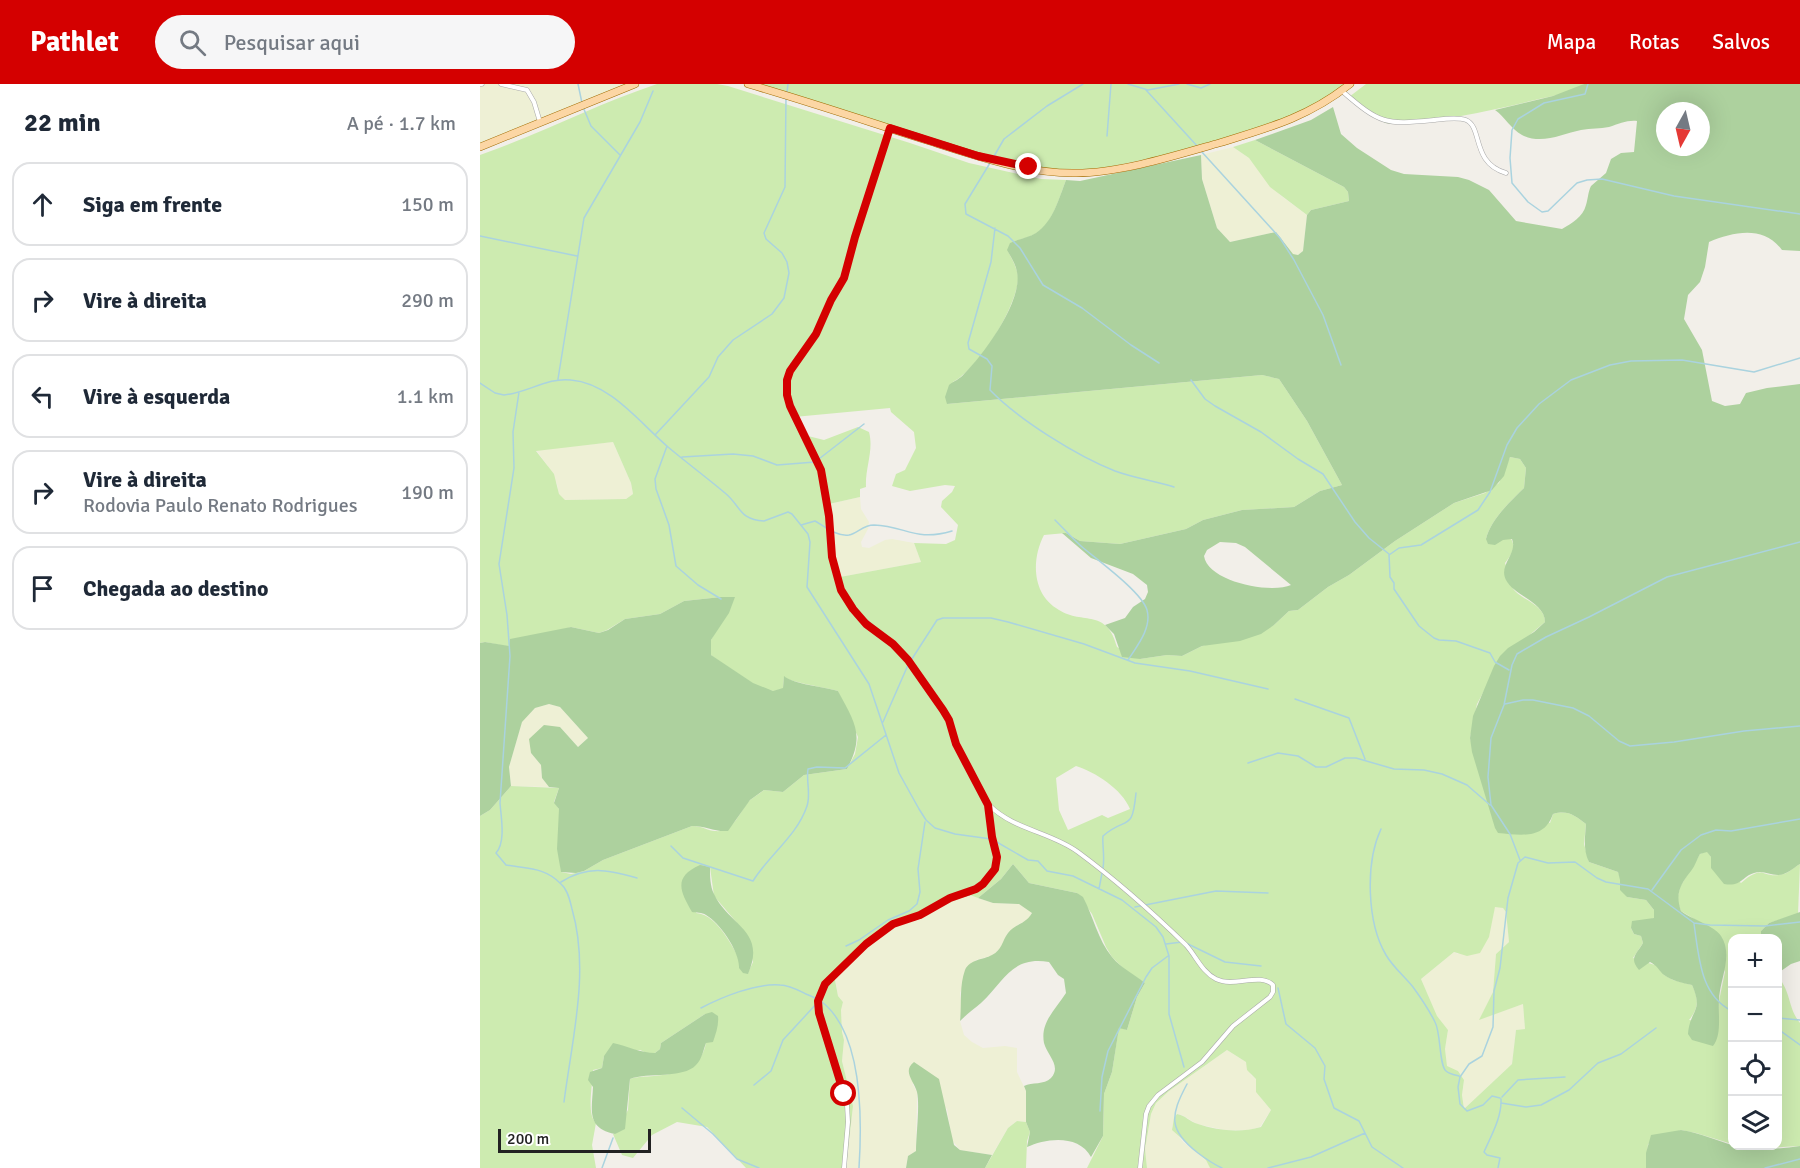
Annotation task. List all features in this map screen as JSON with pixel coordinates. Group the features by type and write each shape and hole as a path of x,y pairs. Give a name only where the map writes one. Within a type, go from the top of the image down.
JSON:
{"main road":[{"path":"480,147 635,84"},
{"path":"747,84 1009,163 1057,172 1090,173 1170,157 1272,127 1308,112 1350,84"}],"street":[{"path":"501,84 527,90 534,102 540,122"},
{"path":"1342,91 1385,122 1466,120 1473,128 1485,161 1490,166 1506,173"},
{"path":"844,1168 848,1122 847,1105 821,1023 818,1008 821,992 837,971 893,924 920,915 950,898 969,892 983,884 997,864 988,805 956,744 949,720 900,651 859,616 841,590 832,557 828,507 821,470 802,433 787,395 787,380 793,364 816,334 844,278 890,128"},
{"path":"988,805 1010,821 1076,850 1142,903 1188,947 1210,976 1222,982 1262,979 1273,985 1270,997 1233,1026 1202,1062 1164,1089 1154,1100 1146,1114 1140,1168"}],"green space":[{"path":"480,84 631,84 480,147"},
{"path":"657,84 717,84 969,163 1041,179 1066,180 1055,210 1046,224 1035,234 1018,241 1008,251 1018,277 1010,307 984,352 974,365 953,382 947,404 1262,375 1279,379 1307,421 1342,485 1320,491 1294,507 1242,510 1203,520 1186,529 1120,544 1080,541 1066,533 1044,535 1036,566 1036,576 1043,595 1059,610 1101,622 1113,635 1117,647 1140,659 1167,655 1182,656 1202,646 1274,625 1289,611 1298,610 1395,541 1454,503 1485,493 1499,483 1510,457 1520,459 1526,468 1524,488 1497,518 1486,539 1511,539 1513,549 1505,563 1511,585 1519,595 1542,612 1545,622 1526,638 1485,689 1477,704 1470,738 1481,777 1550,823 1553,814 1567,813 1586,824 1584,844 1589,862 1618,872 1627,897 1646,900 1654,910 1654,918 1631,928 1634,934 1641,936 1643,943 1633,958 1658,966 1664,975 1673,980 1692,985 1697,1003 1689,1020 1718,1024 1719,1001 1725,972 1706,926 1681,911 1677,900 1680,887 1700,854 1707,851 1741,883 1759,873 1783,874 1800,864 1798,914 1769,923 1761,934 1728,934 1728,1143 1681,1130 1648,1144 1646,1168 1210,1168 1206,1160 1172,1130 1177,1114 1195,1123 1221,1130 1238,1131 1261,1127 1271,1110 1256,1092 1256,1079 1247,1070 1246,1062 1227,1050 1169,1091 1156,1103 1151,1114 1145,1149 1147,1168 1087,1168 1103,1136 1104,1094 1112,1072 1119,1027 1127,1030 1137,997 1145,983 1125,970 1112,957 1092,914 1077,893 1029,883 1013,864 1001,879 978,898 970,895 945,904 917,920 894,925 872,940 834,975 838,996 843,1002 841,1010 844,1040 842,1061 853,1106 846,1168 746,1168 707,1127 677,1122 652,1135 633,1158 622,1155 613,1134 628,1110 630,1079 671,1074 693,1065 699,1059 706,1043 705,1014 661,1043 660,1049 655,1053 640,1050 604,1056 602,1068 593,1070 591,1113 596,1123 592,1145 596,1168 480,1168 480,816 490,810 511,786 559,788 554,802 559,809 561,872 571,874 584,871 603,860 692,826 715,831 727,829 749,801 764,790 783,792 804,775 847,769 855,754 858,737 838,691 784,677 783,689 767,690 741,677 711,655 711,640 734,597 684,601 660,614 625,619 599,633 571,627 510,647 480,643 480,155","holes":["890,408 891,412 914,432 916,448 905,470 896,474 892,486 910,491 945,485 955,486 942,501 941,507 958,525 955,540 946,544 914,543 921,562 840,577 830,546 829,504 860,497 860,489 866,487 869,432 858,427 824,440 800,434 794,417","613,442 631,483 633,494 626,499 565,500 559,494 554,474 536,451","1076,766 1099,777 1114,788 1130,809 1108,818 1102,815 1068,830 1059,810 1056,778","710,867 714,896 744,931 753,962 748,973 720,928 713,920 696,913","1495,907 1503,908 1506,912 1509,942 1496,954 1493,992 1479,1020 1523,1004 1525,1029 1516,1030 1512,1064 1464,1109 1462,1095 1464,1080 1458,1071 1447,1066 1445,1049 1448,1030 1437,1016 1421,979 1454,952 1467,956 1480,953 1489,937"]},
{"path":"747,84 1353,84 1307,112 1189,150 1080,173 1042,170 971,155"},
{"path":"1366,84 1584,84 1560,94 1481,112 1429,121 1392,124 1385,123 1349,97"},
{"path":"1584,84 1800,84 1800,251 1782,250 1766,237 1748,233 1709,242 1705,267 1700,282 1688,295 1684,319 1702,350 1712,401 1725,406 1740,404 1746,393 1800,384 1800,864 1781,875 1757,872 1730,885 1724,884 1711,868 1711,857 1707,852 1700,854 1681,885 1678,900 1681,911 1718,932 1725,944 1726,960 1720,993 1719,1031 1713,1046 1692,1040 1688,1034 1697,1006 1692,985 1667,977 1650,962 1639,970 1636,966 1634,959 1643,943 1641,936 1634,934 1631,928 1632,921 1654,918 1654,910 1646,900 1627,897 1620,890 1618,872 1589,862 1585,848 1586,824 1574,816 1563,813 1553,814 1544,828 1531,834 1498,833 1495,828 1472,752 1470,738 1473,716 1500,656 1545,622 1540,609 1510,586 1504,575 1504,569 1512,550 1512,539 1503,540 1495,545 1488,544 1486,539 1497,518 1524,488 1526,468 1520,459 1510,457 1504,476 1492,490 1454,503 1395,541 1298,610 1289,611 1261,634 1240,641 1202,646 1182,656 1167,655 1140,659 1122,657 1114,634 1105,625 1125,618 1133,607 1145,599 1148,592 1147,585 1133,574 1091,558 1062,533 1080,541 1120,544 1186,529 1203,520 1242,510 1294,507 1320,491 1342,485 1307,421 1279,379 1262,375 947,404 945,397 949,385 962,376 982,354 1008,312 1017,284 1016,269 1007,250 1010,243 1033,235 1047,223 1066,180 1080,181 1201,155 1202,179 1217,228 1230,242 1276,232 1293,254 1298,255 1303,251 1307,215 1311,210 1349,201 1348,192 1344,187 1255,140 1311,120 1333,107 1341,134 1357,148 1391,170 1404,174 1458,177 1469,180 1489,190 1516,221 1562,229 1582,213 1591,186 1606,173 1611,159 1621,153 1634,152 1637,121 1537,139 1522,135 1495,110 1553,96","holes":["1220,542 1236,543 1245,547 1291,585 1256,587 1216,573 1208,565 1204,556 1207,550"]},
{"path":"1255,140 1344,187 1348,192 1349,201 1311,210 1307,215 1270,187 1249,158 1233,147"},
{"path":"1233,147 1249,158 1280,195 1307,215 1303,251 1298,255 1293,254 1276,232 1230,242 1217,228 1202,179 1201,155"},
{"path":"613,442 631,483 633,494 626,499 564,500 559,495 557,484 547,465 536,450"},
{"path":"860,497 861,509 869,522 861,542 862,547 869,548 892,539 914,543 921,562 840,577 830,546 829,504"},
{"path":"735,597 729,613 711,640 711,655 753,683 773,691 783,688 784,676 801,683 838,691 856,729 856,747 847,769 804,775 783,792 764,790 750,800 728,831 692,826 603,860 584,871 561,872 557,849 559,809 554,803 559,788 549,787 542,778 541,765 531,753 529,739 544,725 560,727 578,747 588,738 560,707 549,704 535,708 522,722 509,767 511,786 490,810 480,816 480,643 509,646 510,639 571,627 599,633 625,619 660,614 684,601"},
{"path":"549,704 560,707 588,738 578,747 560,727 531,753 541,765 542,778 549,787 511,786 509,767 522,721 535,708"},
{"path":"1013,864 1029,883 1077,893 1083,897 1099,936 1112,957 1145,983 1137,997 1127,1030 1119,1028 1112,1072 1104,1094 1103,1136 1091,1157 1079,1144 1070,1141 1052,1140 1027,1147 1030,1132 1026,1122 1024,1086 1045,1082 1054,1074 1053,1060 1044,1043 1043,1035 1050,1016 1066,993 1064,979 1058,975 1049,962 1036,961 1017,967 960,1021 962,983 967,966 995,953 1008,933 1032,913 1019,904 993,903 978,898 1001,879"},
{"path":"700,865 710,867 714,894 728,914 750,938 753,959 748,974 743,973 739,968 733,946 723,931 706,915 692,912 684,897 682,880 686,874"},
{"path":"970,895 993,903 1019,904 1032,912 1028,921 1019,924 1007,934 1003,947 992,956 976,960 960,993 962,1007 960,1021 964,1035 983,1048 1005,1046 1017,1048 1017,1072 1026,1091 1026,1122 1017,1121 1008,1128 992,1155 960,1150 952,1140 947,1109 912,1083 917,1092 916,1151 908,1156 906,1168 846,1168 853,1106 842,1061 844,1040 841,1009 843,1002 838,996 834,975 872,940 894,925 917,920 945,904"},
{"path":"1495,906 1503,908 1506,912 1509,942 1496,954 1493,992 1480,1019 1523,1004 1525,1029 1516,1030 1512,1064 1464,1109 1462,1095 1464,1080 1458,1071 1447,1067 1445,1049 1448,1030 1437,1017 1421,979 1454,952 1458,954 1492,919"},
{"path":"1800,912 1800,961 1782,970 1782,934 1761,934 1769,923"},
{"path":"1782,982 1800,1023 1800,1146 1782,1147"},
{"path":"712,1012 718,1016 713,1042 706,1043 696,1065 674,1074 630,1079 625,1129 615,1134 595,1123 592,1110 593,1087 588,1080 590,1072 602,1068 604,1056 613,1043 655,1053 660,1049 661,1043 705,1014"},
{"path":"1227,1050 1246,1062 1251,1075 1256,1079 1261,1098 1271,1110 1260,1127 1249,1130 1225,1130 1197,1124 1177,1114 1172,1127 1183,1142 1207,1160 1210,1168 1147,1168 1145,1149 1151,1114 1156,1103 1169,1091"},
{"path":"914,1062 939,1079 954,1145 960,1150 992,1155 985,1168 906,1168 908,1156 916,1151 918,1098 909,1073"},
{"path":"1017,1121 1026,1122 1030,1132 1027,1141 1026,1168 985,1168 1008,1128"},
{"path":"1681,1130 1728,1144 1728,1150 1782,1150 1782,1148 1800,1146 1800,1168 1646,1168 1646,1153 1651,1135"}],"waterway":[{"path":"578,84 582,103"},
{"path":"787,92 788,84"},
{"path":"993,158 1004,139 1047,106 1083,84"},
{"path":"1107,136 1111,84"},
{"path":"1128,84 1148,90 1179,84"},
{"path":"1187,84 1201,88 1210,84"},
{"path":"1588,84 1585,94 1544,103 1518,119 1512,130 1510,158 1512,183 1528,202 1542,212 1548,211 1577,183 1602,179 1674,196 1800,214"},
{"path":"1146,90 1198,147"},
{"path":"558,379 584,218 640,122 653,91"},
{"path":"655,435 709,377 718,357 733,340 772,314 784,298 789,273 787,262 782,253 766,239 764,233 785,187 786,97"},
{"path":"583,107 591,126 620,155"},
{"path":"1201,151 1280,238 1323,315 1341,365"},
{"path":"990,163 965,204 966,214 1008,236 1020,248 1043,285 1082,308 1159,363"},
{"path":"995,228 991,262 968,343 969,349 987,359 992,366 990,390 1032,425 1084,456 1115,471 1174,487"},
{"path":"480,236 577,256"},
{"path":"1389,555 1399,548 1421,545 1478,510 1490,492 1507,445 1517,428 1539,404 1571,380 1610,365 1631,361 1682,360 1754,372 1800,358"},
{"path":"480,383 495,393 504,395 562,380 585,383 599,388 624,406 668,447 725,493 745,515 764,521 788,512 792,514 808,534 810,542 807,587 869,684 899,773 919,809 935,828 955,834 991,839"},
{"path":"1191,380 1205,399 1261,432 1323,474 1355,522 1369,538 1389,554 1390,577 1394,583 1394,589 1419,626 1439,640 1456,641 1490,653 1495,662 1509,670"},
{"path":"519,392 513,432 514,468 499,564 507,615 510,656 500,803 502,836 496,853 506,865 535,870 555,878 565,889 570,903 577,933 579,981 575,1030 564,1102"},
{"path":"682,457 733,454 753,456 777,465 815,462 864,424"},
{"path":"667,446 655,479 656,489 669,525 676,566 698,585 721,599"},
{"path":"1055,520 1081,546 1128,585 1147,610 1146,630 1128,660"},
{"path":"801,525 815,521 831,531 844,535 874,525 929,535 952,531"},
{"path":"1520,860 1510,834 1491,805 1488,777 1491,738 1504,705 1512,665 1517,654 1546,637 1667,577 1800,542"},
{"path":"883,722 908,665 937,620 943,618 991,618 1084,644 1135,663 1190,671 1268,689"},
{"path":"1295,699 1349,718 1365,759"},
{"path":"1505,704 1533,700 1573,708 1589,716 1619,741 1630,746 1800,726"},
{"path":"671,846 683,858 753,881 797,827 802,817 808,801 808,769 845,768 886,735"},
{"path":"1248,763 1278,753 1298,756 1316,767 1326,767 1345,758 1356,758 1394,769 1424,770 1442,774 1467,785 1490,805"},
{"path":"1103,868 1103,836 1130,819 1136,793"},
{"path":"1652,890 1681,850 1701,835 1716,830 1731,831 1800,819"},
{"path":"846,946 888,920 909,911 917,904 920,892 918,869 925,822"},
{"path":"1381,829 1372,859 1371,875 1370,893 1375,927 1386,955 1413,987 1435,1022 1444,1068 1449,1073 1459,1076"},
{"path":"995,841 1028,860 1038,861 1047,871 1073,876 1122,900 1156,927 1163,937 1169,956 1169,1014 1184,1067"},
{"path":"1500,1098 1492,1096 1483,1105 1467,1111 1460,1104 1458,1087 1460,1077 1469,1064 1482,1056 1493,1027 1494,991 1500,968 1508,898 1518,863 1525,857 1548,863 1575,862 1606,882 1648,889 1694,923 1765,926 1800,922"},
{"path":"561,882 589,871 616,873 637,878"},
{"path":"1099,889 1102,873"},
{"path":"1135,907 1216,891 1268,893"},
{"path":"1694,924 1700,962 1707,985 1721,1004 1728,1008"},
{"path":"1166,944 1182,942"},
{"path":"1186,943 1225,962 1261,966"},
{"path":"1100,1111 1102,1077 1108,1051 1146,977 1152,968 1168,956"},
{"path":"701,1008 739,992 771,985 790,987 822,1002 835,1016 846,1035 853,1056 859,1103 859,1168"},
{"path":"1278,988 1286,1024 1315,1048 1325,1066 1324,1079 1334,1108 1359,1121 1372,1147 1403,1168"},
{"path":"754,1085 771,1071 783,1040 818,1002"},
{"path":"1782,1018 1800,1020"},
{"path":"1501,1103 1526,1107 1541,1105 1569,1090 1598,1063 1621,1054 1656,1028"},
{"path":"1782,1032 1800,1045"},
{"path":"1502,1097 1518,1080 1565,1077"},
{"path":"1187,1084 1177,1105 1175,1114 1177,1129 1188,1145 1222,1168"},
{"path":"1498,1168 1500,1158 1484,1152 1498,1119 1501,1099"},
{"path":"682,1108 713,1134 737,1159 759,1168"},
{"path":"1268,1168 1311,1157 1365,1133"},
{"path":"602,1168 613,1138"},
{"path":"1765,1168 1800,1159"}],"route":[{"path":"844,1094 833,1064 818,1008 818,1001 825,984 866,944 893,924 910,920 950,898 969,892 983,884 995,869 997,857 990,828 988,805 956,744 949,720 908,660 893,644 866,624 841,590 832,557 829,516 821,470 790,406 787,380 793,364 816,334 847,271 862,213 890,128 978,156 1029,167"}]}
